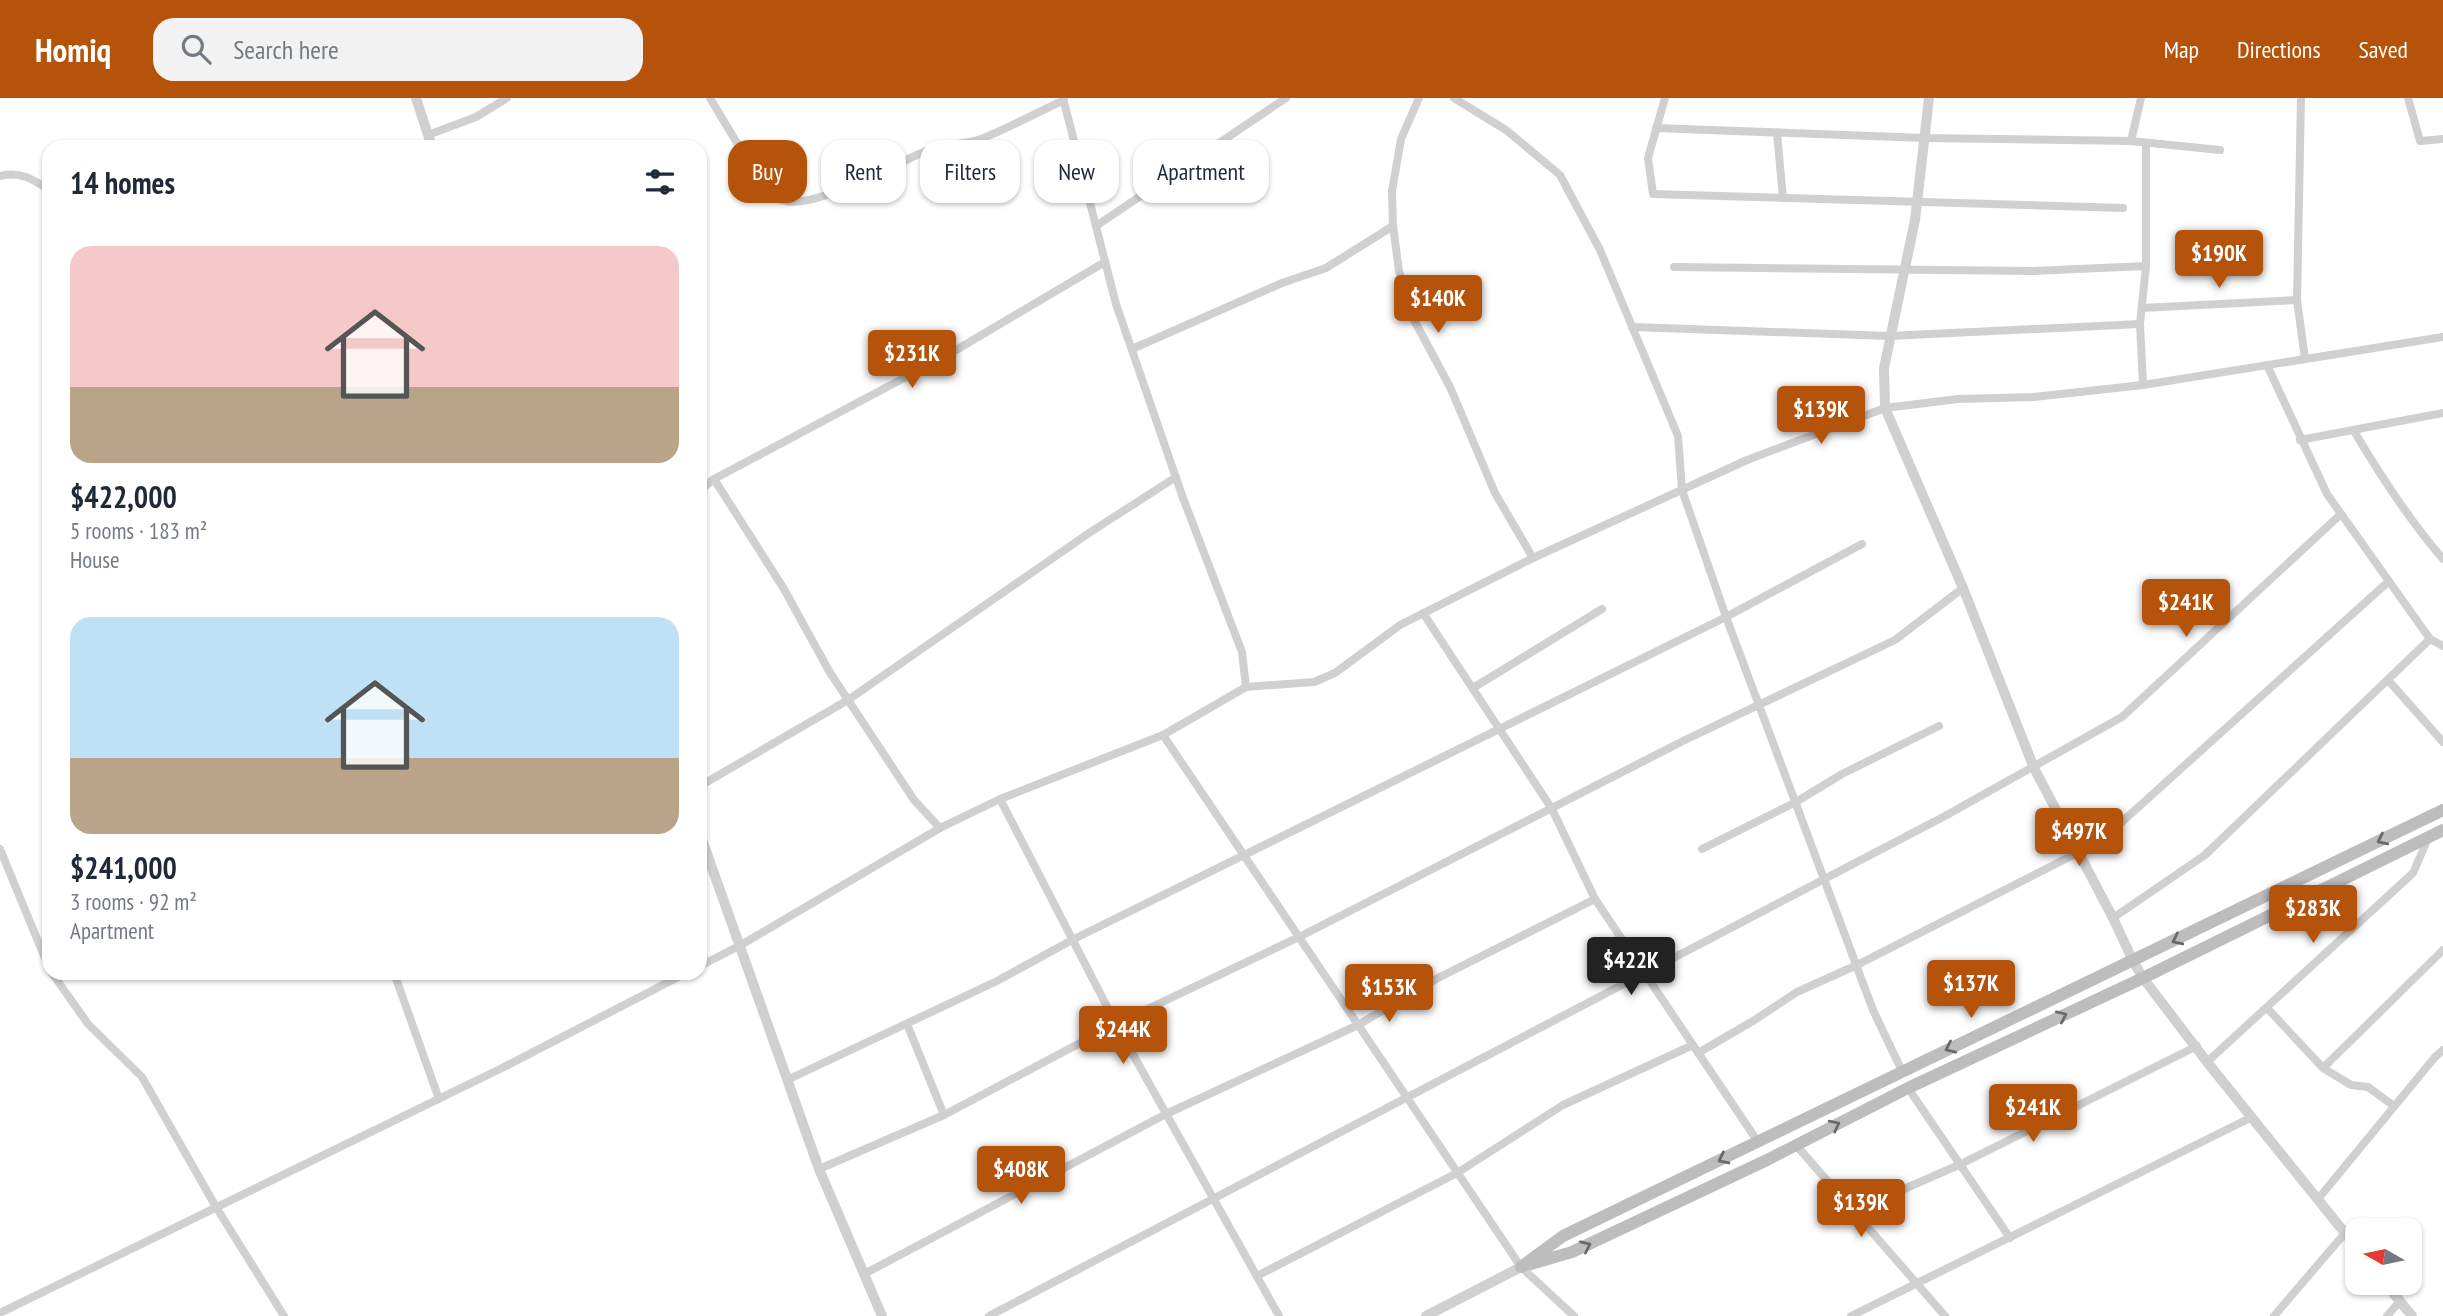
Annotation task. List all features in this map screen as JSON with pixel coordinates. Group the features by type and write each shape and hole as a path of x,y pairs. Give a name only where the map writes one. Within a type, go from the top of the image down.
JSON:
{"main road":[{"path":"1521,1267 1563,1236 2443,810"},
{"path":"1521,1267 1572,1252 1908,1088 2143,978 2443,830"}],"street":[{"path":"416,98 430,140"},
{"path":"428,135 476,117 507,98"},
{"path":"710,98 759,176 777,198 790,202 808,201 858,183 926,150 979,139 1063,99 1105,262 1132,349 1176,477 1242,652 1246,687"},
{"path":"1096,226 1286,98"},
{"path":"1419,98 1401,139 1392,191 1399,271 1414,320 1450,387 1495,493 1533,558"},
{"path":"1454,98 1506,130 1560,175 1600,250 1678,436 1682,490 1726,617 1873,1010 1902,1071"},
{"path":"1665,98 1648,158 1653,194 2123,208"},
{"path":"1929,98 1917,202 1884,368 1885,408 1963,588 2034,768 2133,961 2207,1062 2345,1233 2274,1316"},
{"path":"2131,141 2141,98"},
{"path":"2301,98 2297,300 2305,359"},
{"path":"2408,98 2420,141 2443,139"},
{"path":"1656,128 1924,138 2131,141 2220,150"},
{"path":"1777,133 1783,198"},
{"path":"2143,385 2140,324 2146,267 2147,143"},
{"path":"0,176 13,173 33,178 42,185"},
{"path":"1132,349 1282,283 1326,268 1393,226"},
{"path":"707,484 951,353 1105,262"},
{"path":"1674,267 2033,271 2146,267"},
{"path":"2142,308 2297,300"},
{"path":"1632,327 1889,336 2140,324"},
{"path":"707,962 940,828 1000,799 1163,735 1246,687 1314,682 1335,673 1400,625 1533,558 1747,460 1885,408 1958,399 2034,397 2143,385 2443,337"},
{"path":"2267,365 2328,494 2430,639 2443,646"},
{"path":"2301,440 2443,413"},
{"path":"2354,431 2425,538 2443,559"},
{"path":"707,782 848,700 1046,562 1176,477"},
{"path":"714,479 784,589 829,671 914,800 940,828"},
{"path":"989,1316 2034,768 2122,717 2341,514"},
{"path":"787,1080 997,981 1072,940 1726,617 1862,544"},
{"path":"1257,1276 1457,1172 1563,1105 1695,1049 1753,1021 1797,992 1857,965 2079,852 2113,830 2389,581"},
{"path":"820,1169 944,1115 1116,1024 1300,937 1760,704 1895,640 1963,588"},
{"path":"1473,688 1602,609"},
{"path":"1423,613 1552,808 1595,899 1758,1142"},
{"path":"2113,918 2205,855 2430,639"},
{"path":"2388,680 2443,742"},
{"path":"1702,849 1939,726"},
{"path":"1163,735 1521,1267 1574,1316"},
{"path":"1000,799 1116,1024 1279,1316"},
{"path":"2207,1062 2413,873 2430,836"},
{"path":"0,849 42,951"},
{"path":"707,853 820,1169 881,1316"},
{"path":"863,1273 1166,1114 1358,1026 1436,979 1595,899"},
{"path":"2323,1068 2443,950"},
{"path":"57,980 88,1024 142,1077 216,1207 284,1316"},
{"path":"396,980 439,1099"},
{"path":"0,1313 439,1099 672,980"},
{"path":"2267,1008 2323,1068 2351,1085 2368,1087 2394,1106"},
{"path":"907,1024 944,1115"},
{"path":"1856,1210 1961,1164 2197,1046"},
{"path":"2318,1199 2443,1050"},
{"path":"1908,1088 2010,1238"},
{"path":"1851,1316 2252,1117"},
{"path":"1796,1145 1856,1210 1945,1316"},
{"path":"1426,1316 1521,1267"},
{"path":"2395,1295 2412,1316"},
{"path":"2387,1316 2400,1301"}]}
